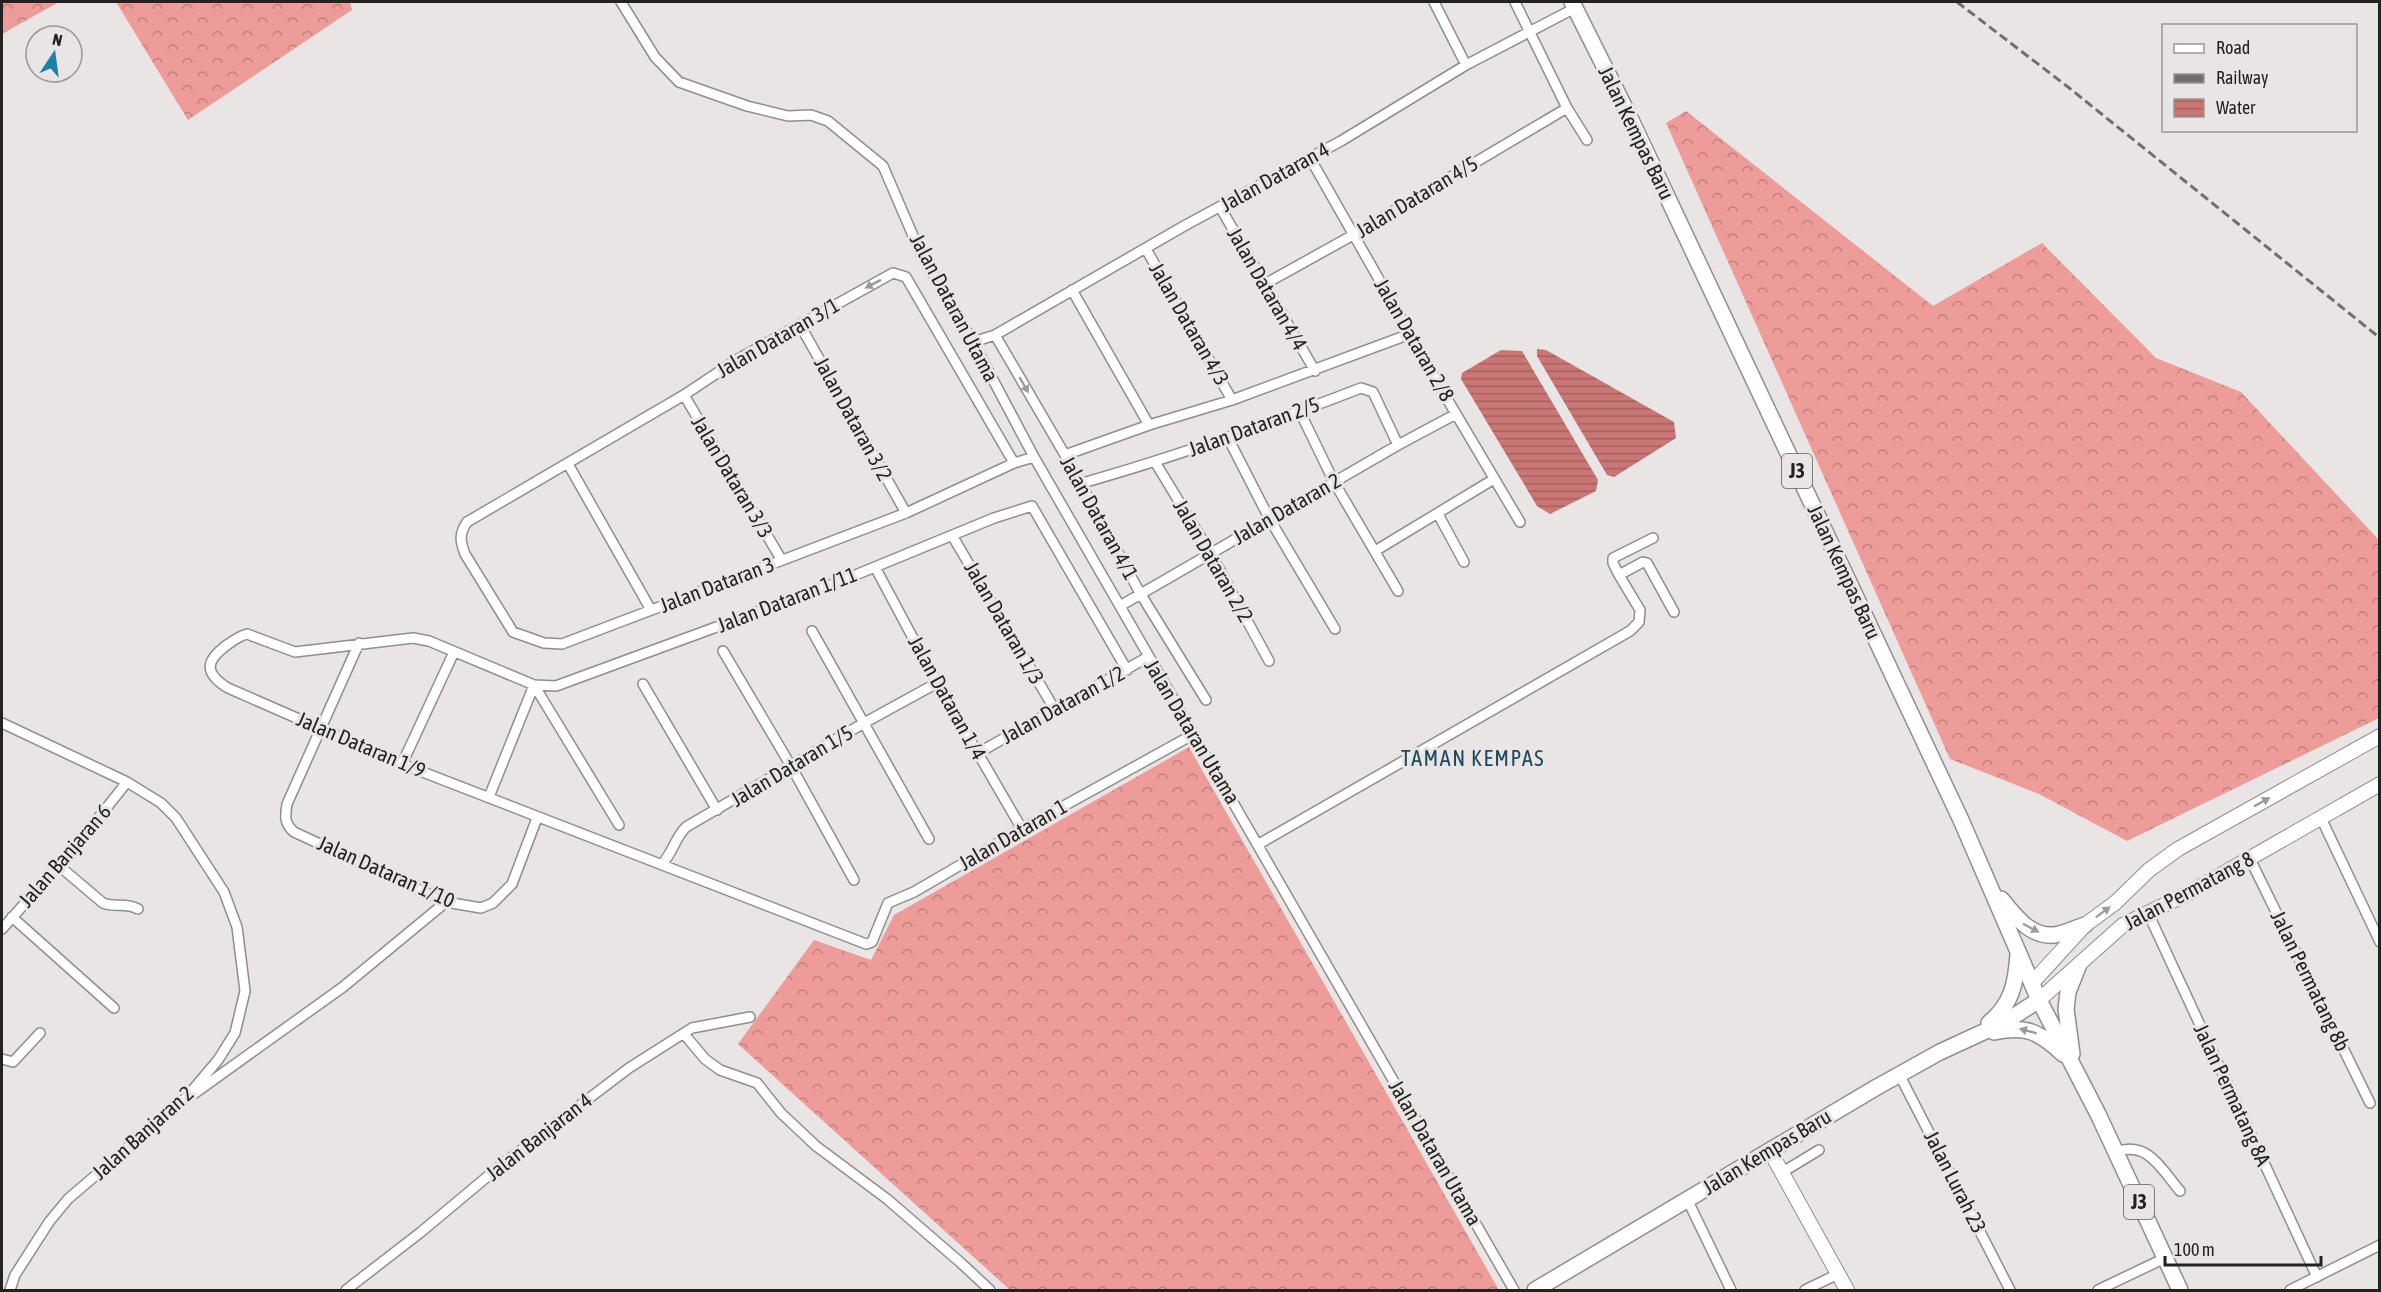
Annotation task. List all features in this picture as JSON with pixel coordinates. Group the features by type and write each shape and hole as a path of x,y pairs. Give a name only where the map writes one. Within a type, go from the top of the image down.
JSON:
{"main road":[{"name":"Jalan Kempas Baru","path":"1574,4 1824,527 1991,888 2039,1000 2073,1063 2180,1290"},
{"path":"1991,888 2026,928 2053,935 2085,925"},
{"path":"1973,1036 2001,1013 2010,999 2018,949"},
{"path":"2073,1063 2066,1010 2068,992 2078,967"},
{"path":"2005,1022 2032,983"},
{"name":"Jalan Kempas Baru","path":"1535,1290 1899,1074 2005,1022 2039,1000"},
{"path":"1973,1036 2009,1029 2024,1029 2049,1040 2073,1063"}],"street":[{"name":"Jalan Dataran Utama","path":"621,2 655,57 679,82 747,106 788,116 811,115 828,121 883,166 920,252 973,342 1034,457 1148,657 1259,844 1423,1135 1515,1290"},
{"path":"1434,2 1466,65"},
{"path":"1515,2 1567,108 1587,140"},
{"name":"Jalan Dataran 4","path":"973,342 995,335 1310,158 1466,65 1530,32 1574,4"},
{"name":"Jalan Dataran 4/5","path":"1265,284 1353,235 1567,108"},
{"name":"Jalan Dataran 2/8","path":"1310,158 1520,522"},
{"name":"Jalan Dataran 4/4","path":"1220,207 1315,371"},
{"name":"Jalan Dataran 4/3","path":"1146,249 1233,400"},
{"name":"Jalan Dataran 3/1","path":"467,522 684,395 738,359 893,273 906,277 1014,463"},
{"path":"1072,290 1149,425"},
{"name":"Jalan Dataran 3/2","path":"800,325 906,513"},
{"path":"1065,455 1149,425 1233,400 1410,334"},
{"name":"Jalan Dataran 4/1","path":"995,335 1065,455 1140,593 1206,700"},
{"name":"Jalan Dataran 2/5","path":"1079,484 1228,438 1361,388 1373,392 1398,444"},
{"name":"Jalan Dataran 3/3","path":"684,395 781,560"},
{"path":"1300,412 1334,482 1398,591"},
{"name":"Jalan Dataran 2","path":"1120,606 1398,444 1456,414"},
{"path":"1228,438 1269,518 1335,629"},
{"name":"Jalan Dataran 3","path":"467,522 461,531 462,548 513,632 544,642 562,644 906,513 1014,463 1034,457"},
{"name":"Jalan Dataran 2/2","path":"1155,462 1211,554 1269,661"},
{"path":"568,464 651,610"},
{"path":"1375,551 1494,479"},
{"name":"Jalan Dataran 1/11","path":"534,685 556,686 1032,506 1127,670"},
{"path":"1438,514 1464,562"},
{"name":"Jalan Dataran 1/3","path":"953,537 1055,710"},
{"path":"1259,844 1630,631 1639,622 1640,610 1612,563 1613,558 1653,538"},
{"path":"1619,575 1643,562 1647,563 1674,612"},
{"name":"Jalan Dataran 1/4","path":"875,567 937,683 1022,829"},
{"path":"812,631 929,839"},
{"name":"Jalan Dataran 1/9","path":"534,685 429,641 413,638 295,652 247,634 240,635 212,656 210,663 210,671 216,681 320,730 537,818 662,864 851,940"},
{"path":"320,730 359,643"},
{"path":"723,651 791,766 854,880"},
{"path":"402,764 454,652"},
{"name":"Jalan Dataran 1/2","path":"978,753 1148,657"},
{"name":"Jalan Dataran 1/5","path":"662,864 667,859 675,840 686,827 937,683"},
{"path":"643,684 717,810"},
{"path":"489,797 534,685"},
{"path":"534,685 619,825"},
{"name":"Jalan Banjaran 2","path":"2,723 127,782 161,803 176,818 224,892 237,927 245,991 235,1033 218,1060 185,1100 68,1199 49,1222 15,1275 10,1290"},
{"name":"Jalan Dataran 1/10","path":"320,730 287,804 285,818 287,826 294,832 446,902 481,908 503,896 512,884 537,818"},
{"name":"Jalan Dataran 1","path":"851,940 866,944 872,942 888,903 914,892 1194,734"},
{"path":"2032,983 2085,925 2115,903 2149,870 2178,849 2379,736"},
{"name":"Jalan Banjaran 6","path":"2,929 127,782"},
{"name":"Jalan Permatang 8","path":"2039,1000 2123,925 2189,893 2379,784"},
{"path":"2321,818 2379,942"},
{"name":"Jalan Permatang 8b","path":"2250,858 2370,1103"},
{"path":"58,865 103,903 109,906 125,904 138,909"},
{"path":"185,1100 343,987 446,902"},
{"name":"Jalan Permatang 8A","path":"2148,913 2317,1277"},
{"path":"12,917 114,1008"},
{"name":"Jalan Banjaran 4","path":"346,1290 421,1232 513,1155 629,1068 692,1028 750,1017"},
{"path":"2,1059 13,1062 40,1032"},
{"path":"684,1034 705,1059 720,1070 757,1083 781,1113 816,1146 887,1199 990,1290"},
{"name":"Jalan Lurah 23","path":"1899,1074 2010,1290"},
{"path":"2116,1152 2127,1148 2145,1151 2180,1191"},
{"path":"1781,1173 1819,1150"},
{"path":"1770,1151 1847,1290"},
{"path":"1687,1199 1731,1290"},
{"path":"2290,1290 2379,1245"},
{"path":"2098,1290 2165,1258"},
{"path":"1806,1290 1838,1274"}],"green space":[{"path":"2,2 59,2 2,34"},
{"path":"116,2 350,2 352,10 188,120"},
{"path":"1686,111 1933,306 2042,243 2156,358 2241,392 2379,540 2379,718 2127,841 2039,794 1950,759 1666,123"},
{"path":"1189,747 1499,1290 1010,1290 738,1044 814,940 871,960 894,915"}],"water":[{"path":"1537,349 1546,350 1674,422 1676,438 1614,477 1607,475 1537,356"},
{"path":"1501,350 1522,351 1598,480 1596,491 1550,514 1537,506 1461,379 1462,373"}],"railway":[{"path":"1957,2 2068,87 2380,338"}],"district":[{"name":"TAMAN KEMPAS","path":"1473,758"}]}
